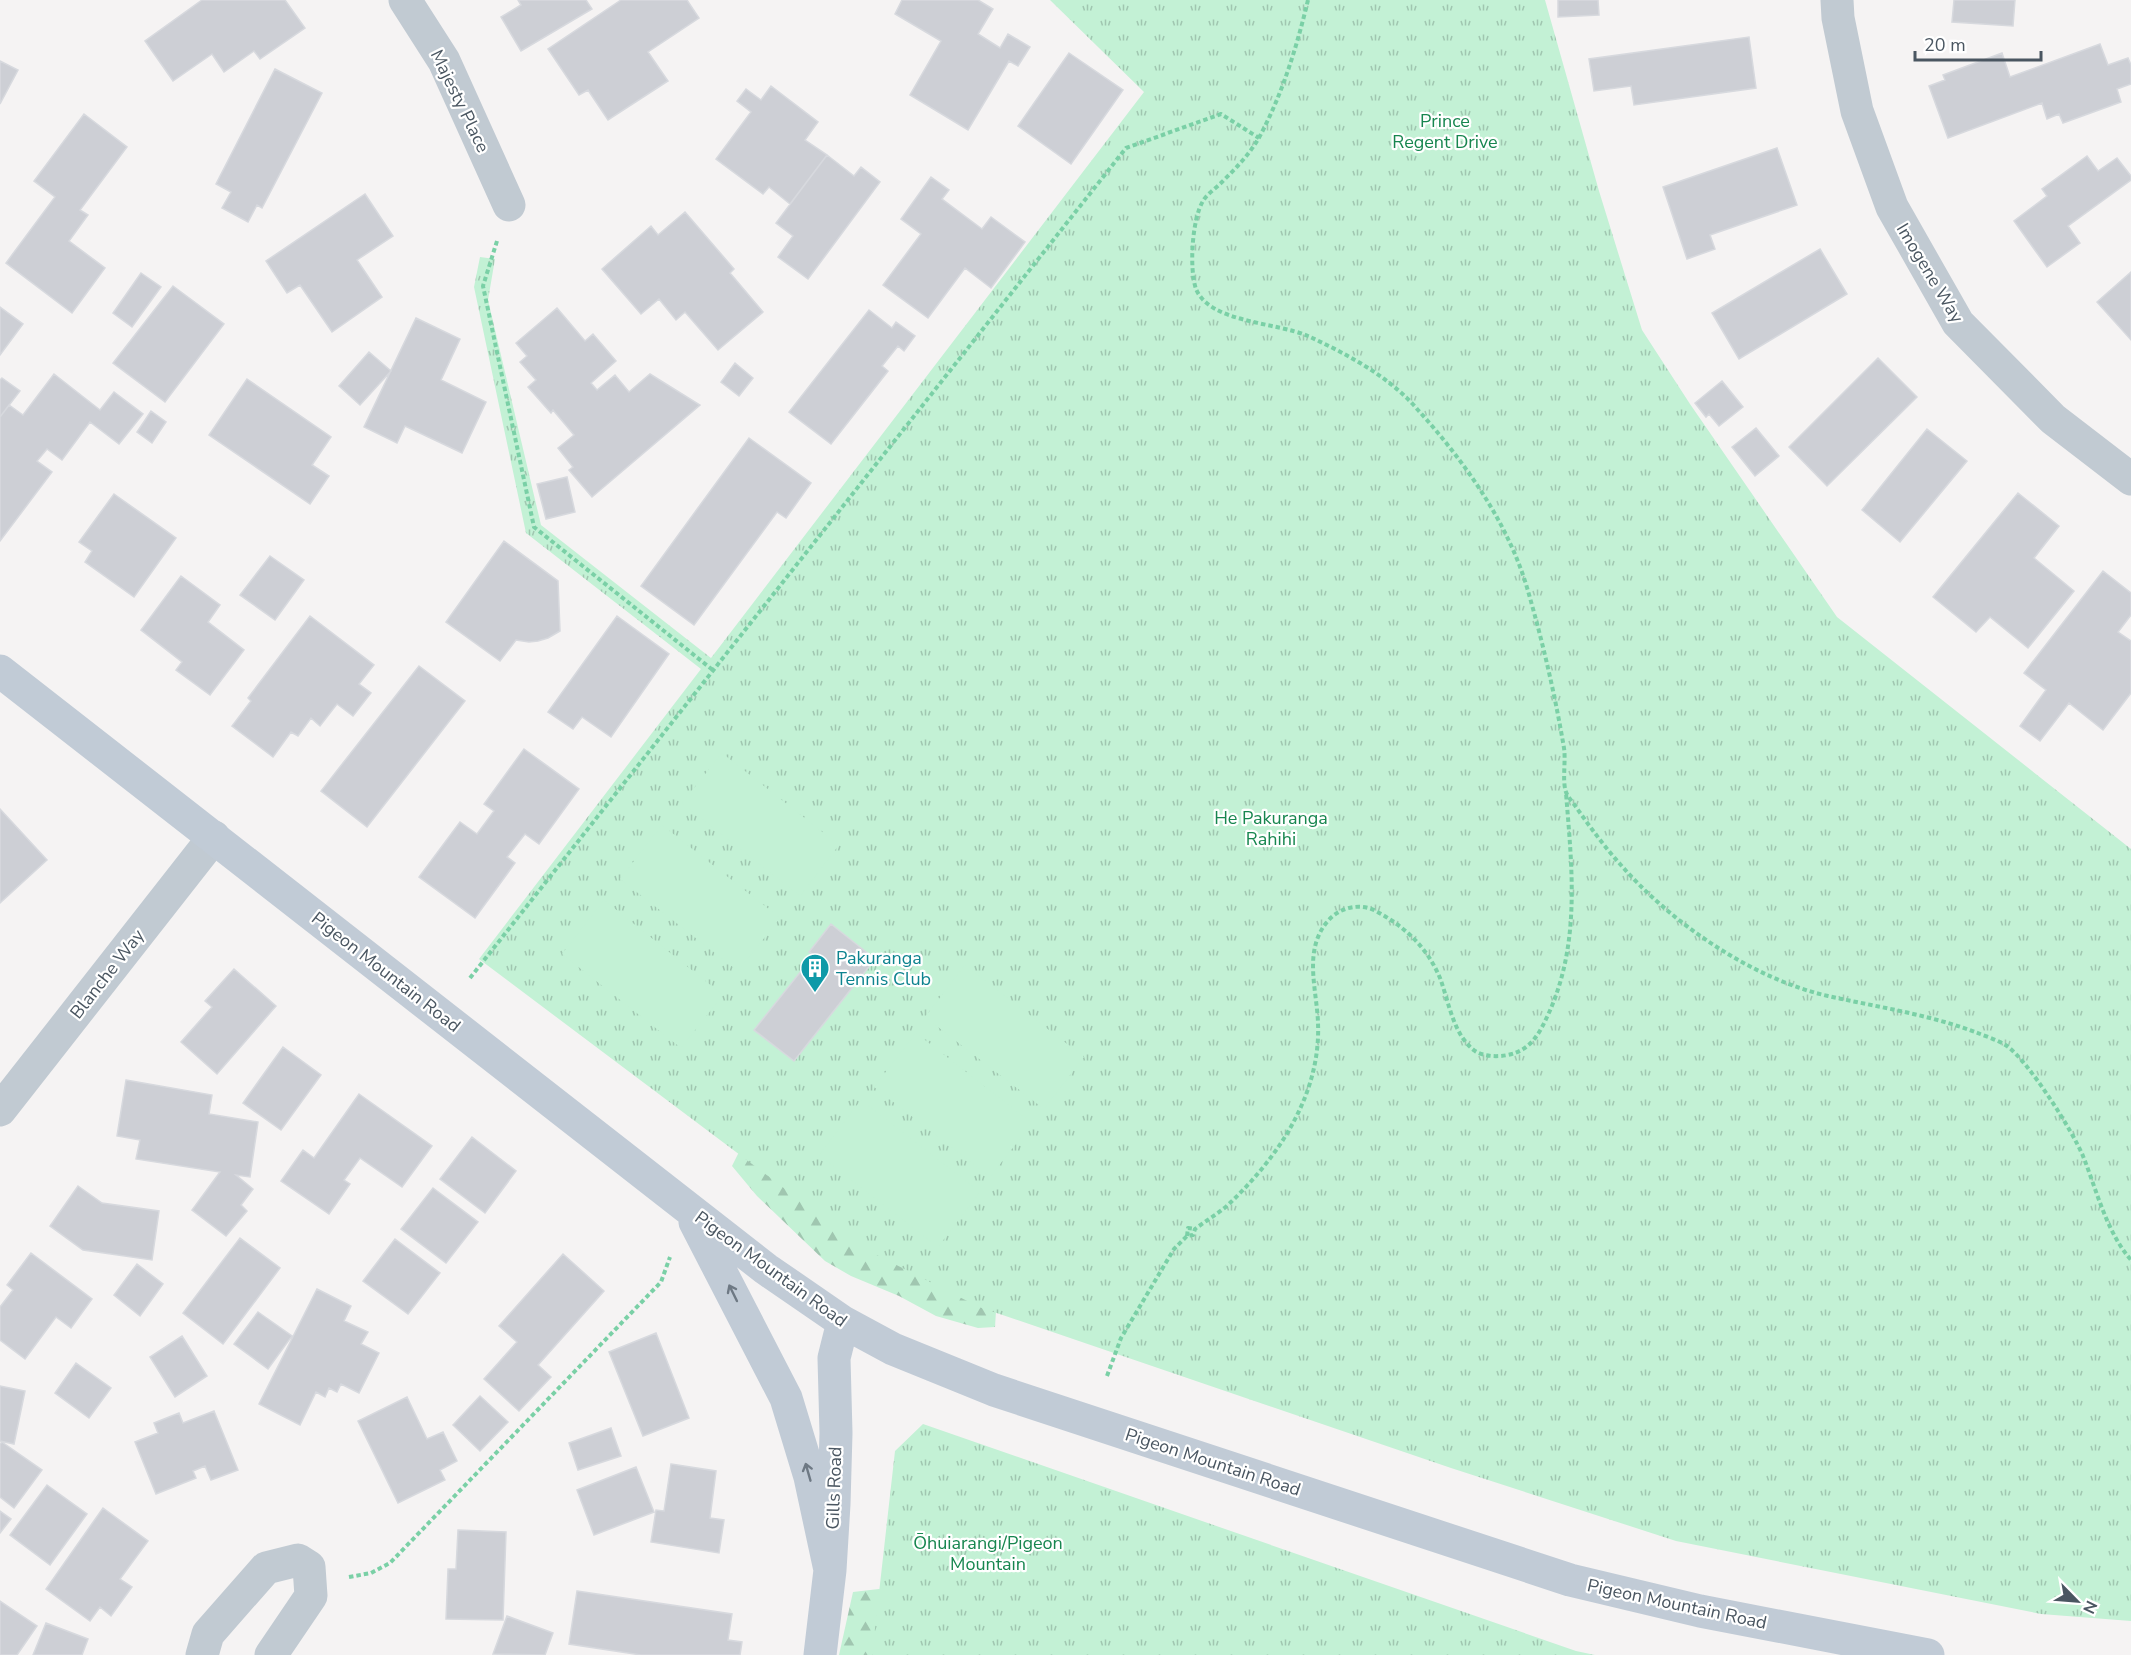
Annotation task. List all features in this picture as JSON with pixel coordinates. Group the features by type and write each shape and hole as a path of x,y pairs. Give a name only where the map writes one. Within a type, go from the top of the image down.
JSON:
{"main road":[{"name":"Pigeon Mountain Road","path":"0,671 766,1269 843,1322 893,1349 973,1383 1570,1580 1700,1611 1928,1655"},
{"path":"688,1209 786,1398 810,1477 830,1570"},
{"name":"Gills Road","path":"820,1655 830,1570 836,1444 834,1358 843,1322"}],"street":[{"name":"Majesty Place","path":"405,0 444,61 509,206"},
{"name":"Imogene Way","path":"1837,0 1838,18 1857,111 1892,207 1958,323 2053,419 2131,479"},
{"name":"Blanche Way","path":"0,1110 214,837"},
{"path":"201,1655 208,1634 266,1568 298,1560 309,1567 311,1596 271,1655"}],"path":[{"path":"1107,1376 1121,1338 1174,1249 1187,1236 1193,1235 1195,1229 1230,1203 1280,1146 1299,1113 1315,1065 1318,1024 1312,958 1318,937 1326,923 1335,914 1348,908 1366,906 1410,933 1428,956 1439,977 1460,1034 1476,1051 1492,1056 1513,1054 1531,1043 1540,1032 1555,1000 1569,942 1572,875 1565,754 1527,588 1505,533 1476,484 1415,406 1396,388 1334,350 1306,336 1283,327 1239,319 1221,313 1209,305 1197,290 1192,248 1203,201 1246,158 1259,138 1280,93 1300,33 1308,0"},
{"path":"470,978 1126,148 1221,114 1259,138"},
{"path":"509,206 483,286 534,527 714,671"},
{"path":"1566,792 1620,865 1654,899 1673,917 1730,954 1756,968 1826,995 1904,1011 1964,1028 2005,1044 2034,1075 2073,1135 2103,1211 2131,1260"},
{"path":"310,1585 371,1573 390,1563 661,1282 688,1209"}],"green space":[{"name":"He Pakuranga Rahihi","path":"1050,0 1545,0 1599,191 1642,330 1690,404 1837,617 2131,849 2131,1621 2041,1614 1676,1541 1451,1468 979,1307 865,1249 479,959 701,669 526,533 474,287 480,257 495,259 488,300 541,525 711,658 1144,92"},
{"path":"722,753 839,845 800,896 682,803"},
{"path":"662,825 780,918 738,971 620,879"},
{"path":"604,900 723,995 681,1048 562,954"},
{"path":"965,965 1084,1057 1044,1109 925,1017"},
{"path":"916,1033 1032,1123 990,1177 874,1087"},
{"path":"861,1100 980,1192 938,1247 819,1155"},
{"path":"745,1140 997,1295 995,1327 978,1328 936,1316 899,1296 851,1276 825,1261 757,1196 732,1166"},
{"name":"Ōhuiarangi/Pigeon Mountain","path":"923,1424 1576,1651 1595,1655 872,1655 895,1451"},
{"path":"922,1584 970,1655 839,1655 853,1592"}],"building":[{"path":"202,0 285,0 305,28 260,59 254,51 224,72 212,54 173,81 145,41"},
{"path":"518,0 586,0 592,9 521,51 501,17 521,5"},
{"path":"621,0 687,0 699,18 648,52 668,81 608,120 588,90 579,95 548,49"},
{"path":"902,0 978,0 993,9 978,34 1000,48 1008,34 1030,47 1018,66 1009,61 968,130 910,95 941,41 895,14"},
{"path":"1558,0 1598,0 1599,15 1558,17"},
{"path":"1954,0 2015,0 2013,26 1952,22"},
{"path":"1749,37 1756,88 1634,105 1631,86 1594,91 1589,59"},
{"path":"2100,44 2108,65 2128,58 2131,65 2131,84 2117,89 2121,102 2063,123 2059,114 2047,119 2042,103 1948,138 1929,86 1945,80 1943,75 2002,53 2010,77"},
{"path":"1069,53 1123,90 1071,164 1018,126"},
{"path":"0,61 18,70 0,104"},
{"path":"275,69 322,93 262,208 257,205 248,222 222,208 231,192 216,184"},
{"path":"771,86 818,122 805,140 827,155 790,204 769,187 763,194 716,159 751,112 737,101 746,89 761,100"},
{"path":"84,114 127,147 80,210 88,215 69,241 105,268 72,313 6,263 55,197 34,181"},
{"path":"1777,148 1797,205 1710,235 1715,249 1687,259 1663,187"},
{"path":"827,155 854,176 861,167 880,182 808,279 778,257 793,236 776,223"},
{"path":"2087,156 2098,171 2117,158 2131,176 2131,180 2068,226 2080,243 2047,267 2014,221 2047,196 2042,189"},
{"path":"931,177 949,190 942,199 982,229 991,217 1025,242 991,288 965,268 928,318 883,285 921,234 901,219"},
{"path":"365,194 393,236 357,260 382,297 332,332 300,285 287,293 266,261"},
{"path":"685,212 734,269 730,273 763,312 718,350 685,312 676,320 659,299 641,314 602,269 651,226 658,235"},
{"path":"1820,249 1847,294 1739,359 1712,313"},
{"path":"2131,272 2131,340 2097,302"},
{"path":"141,273 161,287 132,327 113,313"},
{"path":"173,286 224,324 165,402 113,363"},
{"path":"0,307 23,324 0,355"},
{"path":"557,308 585,341 593,334 616,361 591,383 597,390 615,375 629,392 650,374 700,405 592,497 569,470 573,467 558,448 574,435 553,410 551,413 528,387 536,380 520,362 527,356 516,343"},
{"path":"869,310 892,328 896,322 915,336 904,351 898,346 882,366 888,371 831,444 789,412"},
{"path":"416,318 460,339 441,380 486,402 462,453 405,426 397,443 364,427"},
{"path":"369,352 391,371 360,405 339,386"},
{"path":"1878,358 1917,397 1827,486 1789,447"},
{"path":"735,363 753,378 739,396 721,382"},
{"path":"54,374 100,410 114,392 143,414 119,444 90,422 62,460 47,449 37,461 52,472 0,541 0,417 9,405 23,415"},
{"path":"2,378 20,391 0,417 0,380"},
{"path":"247,379 331,437 312,465 329,476 310,504 209,435"},
{"path":"1722,381 1743,407 1719,426 1709,414 1706,417 1695,403"},
{"path":"151,411 166,422 152,443 137,432"},
{"path":"1756,428 1779,456 1755,476 1732,447"},
{"path":"1927,429 1967,461 1900,542 1862,510"},
{"path":"749,438 811,483 786,518 777,512 694,625 641,586"},
{"path":"567,477 575,512 546,519 537,484"},
{"path":"2018,493 2059,526 2034,558 2074,591 2028,648 1990,617 1976,632 1933,597"},
{"path":"114,494 176,538 134,597 85,562 92,551 79,542"},
{"path":"504,541 558,581 560,631 538,641 516,640 500,661 446,622"},
{"path":"270,556 304,580 275,620 240,595"},
{"path":"2103,571 2131,593 2131,615 2118,632 2131,641 2131,693 2103,730 2069,703 2040,741 2020,726 2046,690 2024,673"},
{"path":"181,576 220,605 208,622 244,650 210,695 176,670 182,662 141,630"},
{"path":"310,616 374,665 359,684 371,693 353,716 337,704 320,726 311,718 298,736 291,732 273,757 232,726 251,701 248,698"},
{"path":"617,616 669,654 611,737 582,717 573,729 548,712"},
{"path":"419,666 465,701 367,827 321,791"},
{"path":"524,749 579,789 539,844 525,834 507,857 515,863 475,918 419,877 460,822 477,834 494,811 484,804"},
{"path":"0,809 47,860 0,903"},
{"name":"Pakuranga Tennis Club","path":"831,924 875,959 794,1061 754,1030 814,955 809,952"},
{"path":"234,969 276,1006 217,1074 181,1042 212,1007 205,1001"},
{"path":"283,1047 321,1075 281,1130 243,1103"},
{"path":"126,1080 212,1095 209,1114 258,1122 250,1177 236,1175 253,1189 241,1205 247,1211 226,1236 192,1210 220,1172 136,1159 140,1140 117,1136"},
{"path":"359,1094 432,1146 402,1187 360,1158 344,1180 350,1184 329,1214 281,1181 303,1150 314,1158"},
{"path":"472,1137 516,1171 485,1213 440,1179"},
{"path":"78,1186 102,1203 159,1211 152,1260 83,1250 50,1226"},
{"path":"433,1188 478,1222 446,1263 401,1229"},
{"path":"240,1238 280,1268 223,1344 183,1313"},
{"path":"395,1239 440,1273 408,1314 363,1281"},
{"path":"31,1253 92,1299 71,1328 56,1317 25,1359 0,1340 0,1307 13,1290 7,1285"},
{"path":"563,1254 604,1291 538,1365 551,1377 519,1411 484,1379 517,1342 499,1326"},
{"path":"137,1264 163,1284 140,1316 114,1295"},
{"path":"317,1289 351,1306 344,1321 368,1332 361,1344 379,1353 359,1393 341,1384 337,1392 329,1388 325,1397 316,1392 300,1425 259,1404"},
{"path":"258,1312 292,1336 268,1369 234,1344"},
{"path":"656,1333 689,1418 643,1436 609,1352"},
{"path":"182,1336 207,1376 175,1397 150,1357"},
{"path":"76,1363 111,1388 89,1418 55,1393"},
{"path":"0,1386 25,1391 14,1444 0,1441"},
{"path":"480,1396 508,1422 480,1451 453,1425"},
{"path":"407,1397 427,1439 443,1432 457,1461 440,1470 445,1480 398,1503 358,1421"},
{"path":"214,1411 238,1470 211,1480 205,1466 193,1471 196,1478 156,1494 135,1442 158,1433 154,1423 179,1413 183,1423"},
{"path":"611,1428 621,1456 578,1470 569,1443"},
{"path":"2,1442 42,1470 14,1508 0,1497 0,1444"},
{"path":"671,1464 716,1471 710,1518 724,1520 719,1553 651,1542 656,1510 664,1511"},
{"path":"636,1467 654,1512 594,1535 577,1490"},
{"path":"47,1485 87,1514 50,1565 10,1535"},
{"path":"103,1508 148,1541 120,1579 132,1587 111,1616 100,1607 90,1621 46,1589"},
{"path":"0,1511 11,1519 0,1533"},
{"path":"458,1530 506,1532 503,1620 446,1619 448,1569 456,1569"},
{"path":"577,1591 732,1614 728,1640 742,1642 740,1655 641,1655 569,1644"},
{"path":"0,1601 37,1626 17,1655 0,1655"},
{"path":"507,1616 553,1633 545,1655 493,1654"},
{"path":"46,1623 88,1639 82,1655 33,1655"}],"place":[{"name":"Pakuranga Tennis Club","path":"815,994"}],"park label":[{"name":"Prince Regent Drive","path":"1445,131"}]}
